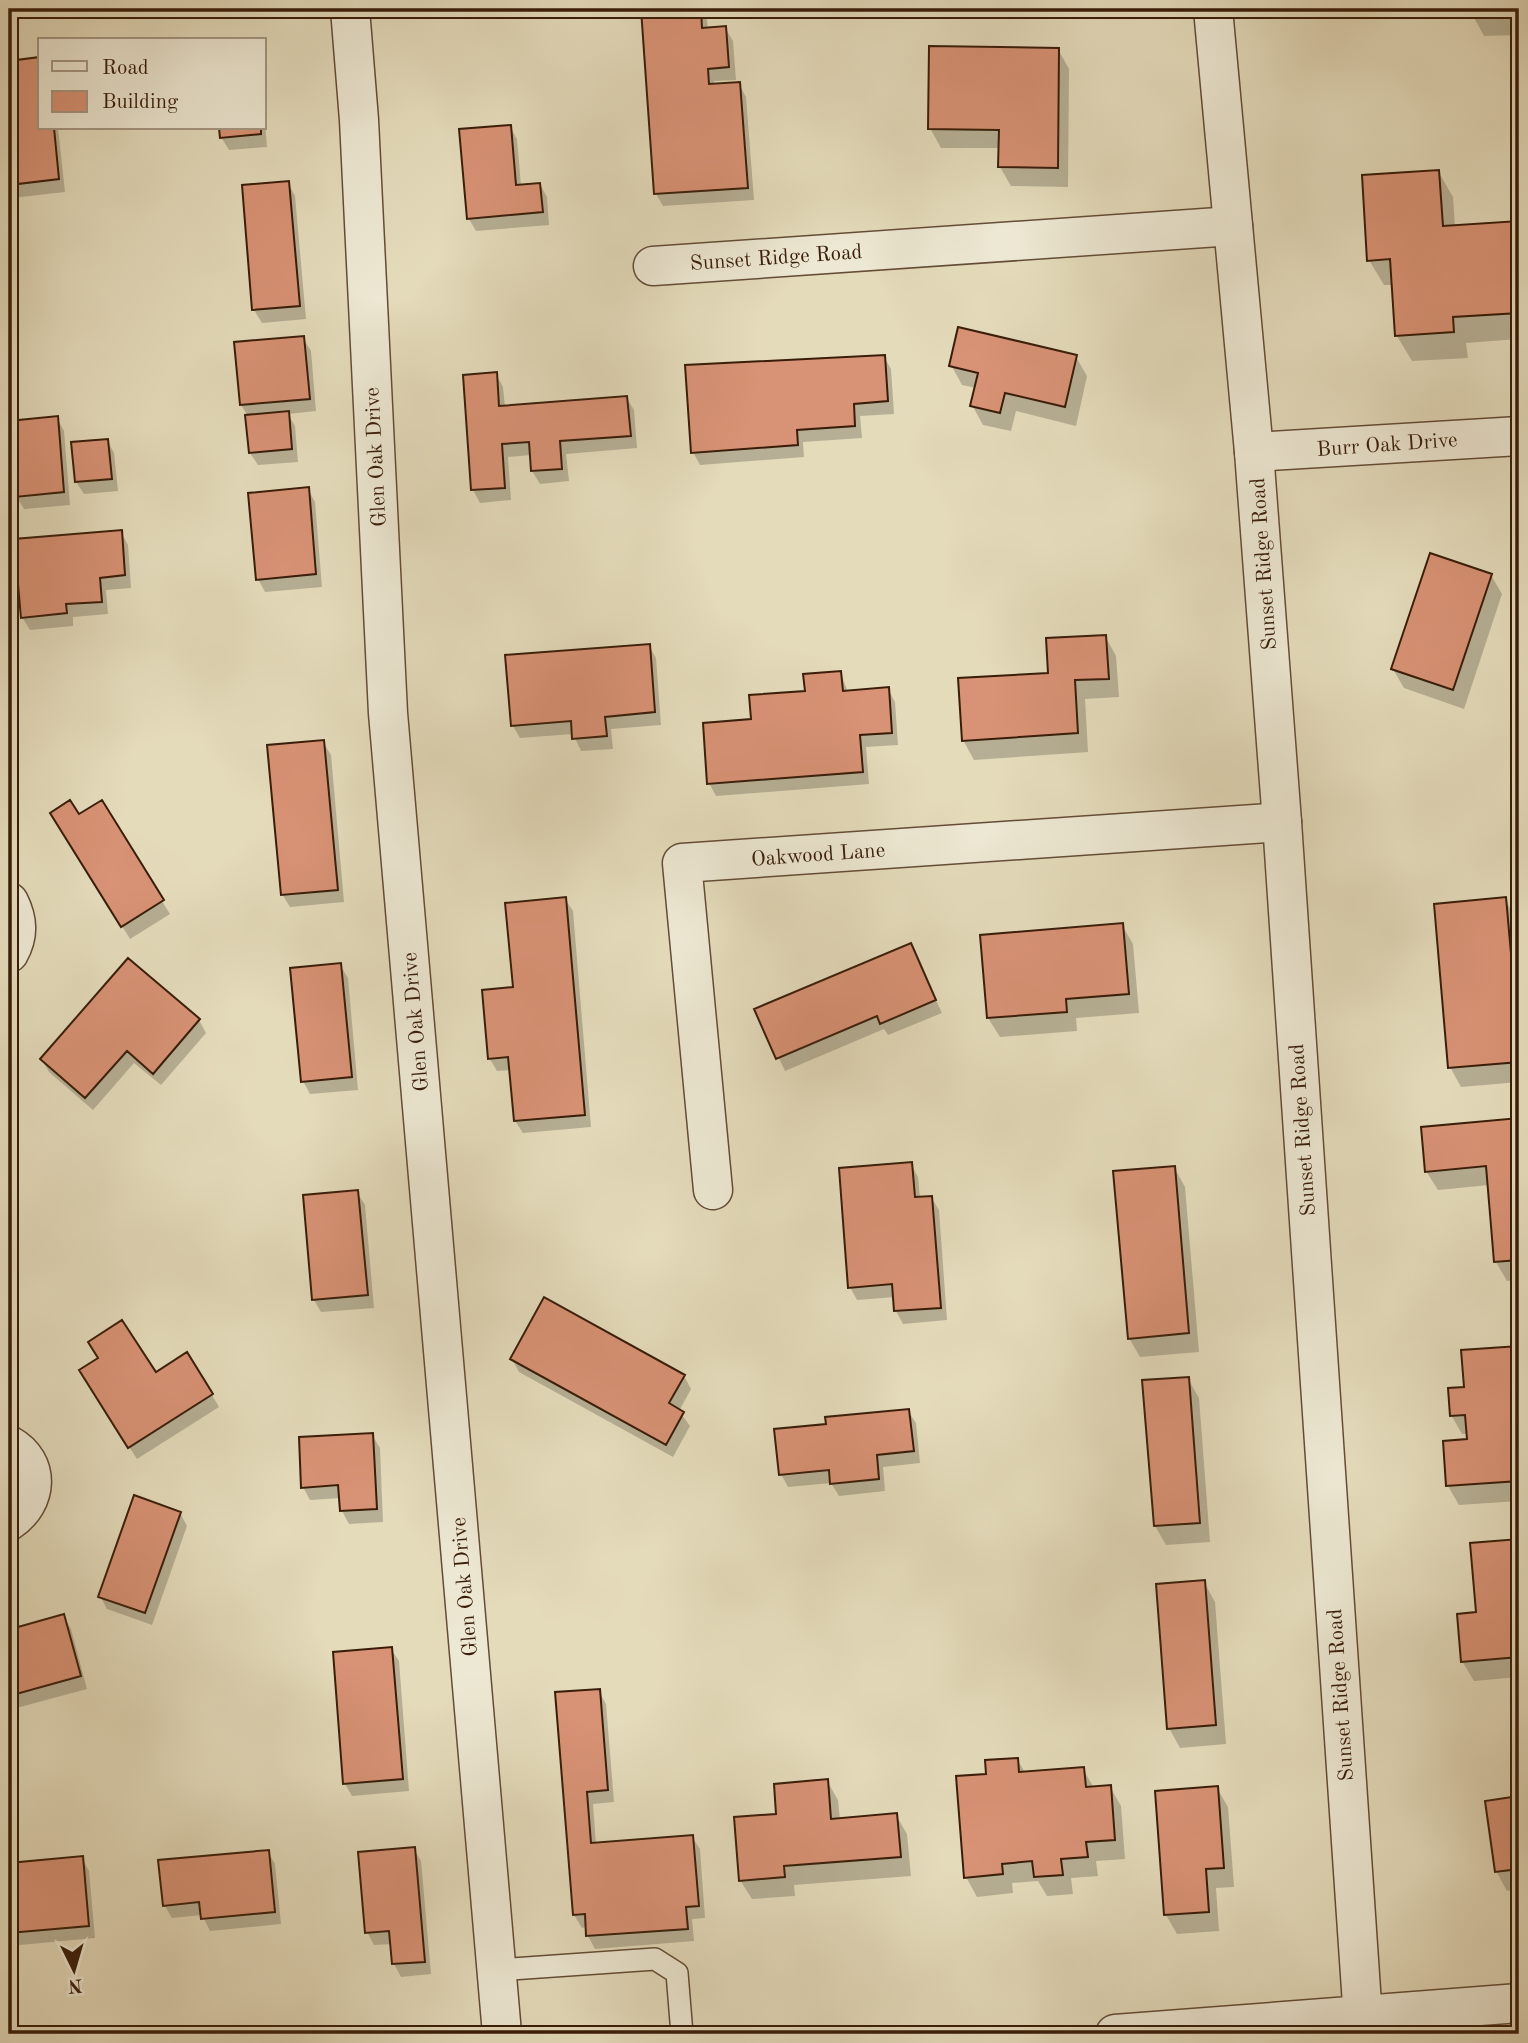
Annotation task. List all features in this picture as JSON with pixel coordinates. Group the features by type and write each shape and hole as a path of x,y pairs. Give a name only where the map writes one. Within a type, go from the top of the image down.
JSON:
{"street":[{"name":"Glen Oak Drive","path":"349,9 359,120 388,713 502,2034"},
{"name":"Sunset Ridge Road","path":"1213,9 1254,452 1282,822 1364,2025"},
{"name":"Sunset Ridge Road","path":"653,266 1233,226"},
{"name":"Burr Oak Drive","path":"1254,452 1519,436"},
{"name":"Oakwood Lane","path":"713,1190 682,863 1282,822"},
{"path":"9,902 15,915 17,930 9,953"},
{"path":"9,1445 23,1454 33,1479 27,1505 9,1521"},
{"path":"1115,2034 1364,2025 1519,2003"}],"lane":[{"path":"497,1970 655,1959 677,1973 682,2034"}],"building":[{"path":"641,9 701,9 702,28 726,26 729,67 708,69 709,84 740,82 748,188 654,194"},
{"path":"1471,9 1519,9 1519,15 1471,17"},
{"path":"929,46 1059,48 1058,168 998,167 999,130 928,129"},
{"path":"38,57 38,130 54,130 59,179 9,185 9,61"},
{"path":"511,125 516,185 540,183 543,212 467,219 459,129"},
{"path":"219,130 261,130 261,134 220,138"},
{"path":"1439,170 1443,226 1519,221 1519,313 1453,317 1454,332 1395,336 1390,259 1367,261 1362,175"},
{"path":"289,181 300,306 252,310 242,185"},
{"path":"958,327 1077,355 1065,407 1005,393 1000,413 970,406 978,373 949,366"},
{"path":"304,336 310,399 240,405 234,342"},
{"path":"885,355 888,401 854,404 855,426 797,430 798,445 691,453 685,365"},
{"path":"497,372 499,406 627,396 631,436 560,441 562,469 531,471 529,442 502,444 505,488 471,490 463,375"},
{"path":"289,411 292,449 249,453 245,415"},
{"path":"58,416 64,492 15,497 9,421"},
{"path":"108,439 112,479 75,482 71,442"},
{"path":"309,487 316,574 256,580 248,493"},
{"path":"122,530 125,575 100,578 102,602 66,604 67,613 21,618 14,539"},
{"path":"1430,553 1492,574 1453,690 1391,669"},
{"path":"1106,635 1109,679 1075,680 1078,733 962,741 958,678 1048,673 1046,638"},
{"path":"650,644 655,712 605,717 607,736 572,739 571,721 511,726 505,655"},
{"path":"841,671 843,691 889,687 892,733 860,735 863,772 707,784 703,723 751,719 749,695 805,691 803,674"},
{"path":"324,740 338,890 281,895 267,745"},
{"path":"70,800 79,814 102,800 164,900 121,927 50,813"},
{"path":"566,897 585,1115 514,1121 508,1057 488,1059 482,990 513,987 505,903"},
{"path":"1506,897 1515,999 1519,999 1519,1062 1448,1068 1434,904"},
{"path":"1123,923 1129,994 1066,999 1067,1012 987,1018 980,935"},
{"path":"911,943 936,1000 880,1024 877,1016 776,1059 754,1009"},
{"path":"128,958 200,1019 153,1074 127,1051 85,1098 40,1059"},
{"path":"341,963 352,1077 301,1082 290,968"},
{"path":"1519,1118 1519,1260 1494,1262 1486,1166 1425,1172 1421,1127"},
{"path":"912,1162 915,1197 932,1196 941,1308 894,1311 892,1284 848,1288 839,1168"},
{"path":"1175,1166 1189,1333 1128,1339 1113,1171"},
{"path":"358,1190 368,1295 312,1300 303,1195"},
{"path":"544,1297 685,1375 669,1403 684,1412 666,1445 510,1359"},
{"path":"122,1320 156,1372 187,1352 213,1394 128,1448 79,1370 98,1358 88,1342"},
{"path":"1519,1346 1519,1481 1446,1486 1443,1441 1467,1439 1465,1415 1450,1416 1448,1388 1464,1387 1461,1350"},
{"path":"1189,1377 1200,1523 1154,1526 1142,1380"},
{"path":"909,1409 914,1451 877,1455 879,1479 830,1484 829,1470 779,1475 774,1429 826,1424 825,1417"},
{"path":"373,1433 377,1509 340,1511 338,1485 301,1488 299,1437"},
{"path":"134,1495 181,1512 145,1613 98,1597"},
{"path":"1519,1539 1519,1657 1461,1662 1457,1614 1476,1612 1470,1543"},
{"path":"1205,1580 1216,1725 1167,1729 1156,1584"},
{"path":"13,1607 18,1627 64,1614 81,1676 9,1696 9,1609"},
{"path":"392,1647 403,1779 343,1784 333,1652"},
{"path":"600,1689 608,1790 587,1792 591,1843 693,1835 699,1906 686,1907 688,1929 586,1936 585,1914 573,1915 555,1692"},
{"path":"1018,1758 1019,1772 1084,1767 1086,1787 1111,1785 1115,1840 1086,1842 1088,1857 1061,1859 1063,1875 1034,1877 1032,1861 1002,1864 1003,1874 964,1878 956,1776 986,1774 985,1760"},
{"path":"828,1779 831,1819 897,1813 901,1857 784,1866 785,1877 739,1881 734,1817 776,1814 774,1784"},
{"path":"1218,1786 1224,1868 1206,1869 1209,1912 1164,1915 1155,1791"},
{"path":"1519,1796 1519,1869 1495,1872 1485,1801"},
{"path":"415,1847 425,1962 392,1964 389,1931 365,1933 358,1852"},
{"path":"269,1850 275,1912 201,1919 199,1902 163,1906 158,1860"},
{"path":"83,1856 89,1926 9,1933 9,1863"}]}
